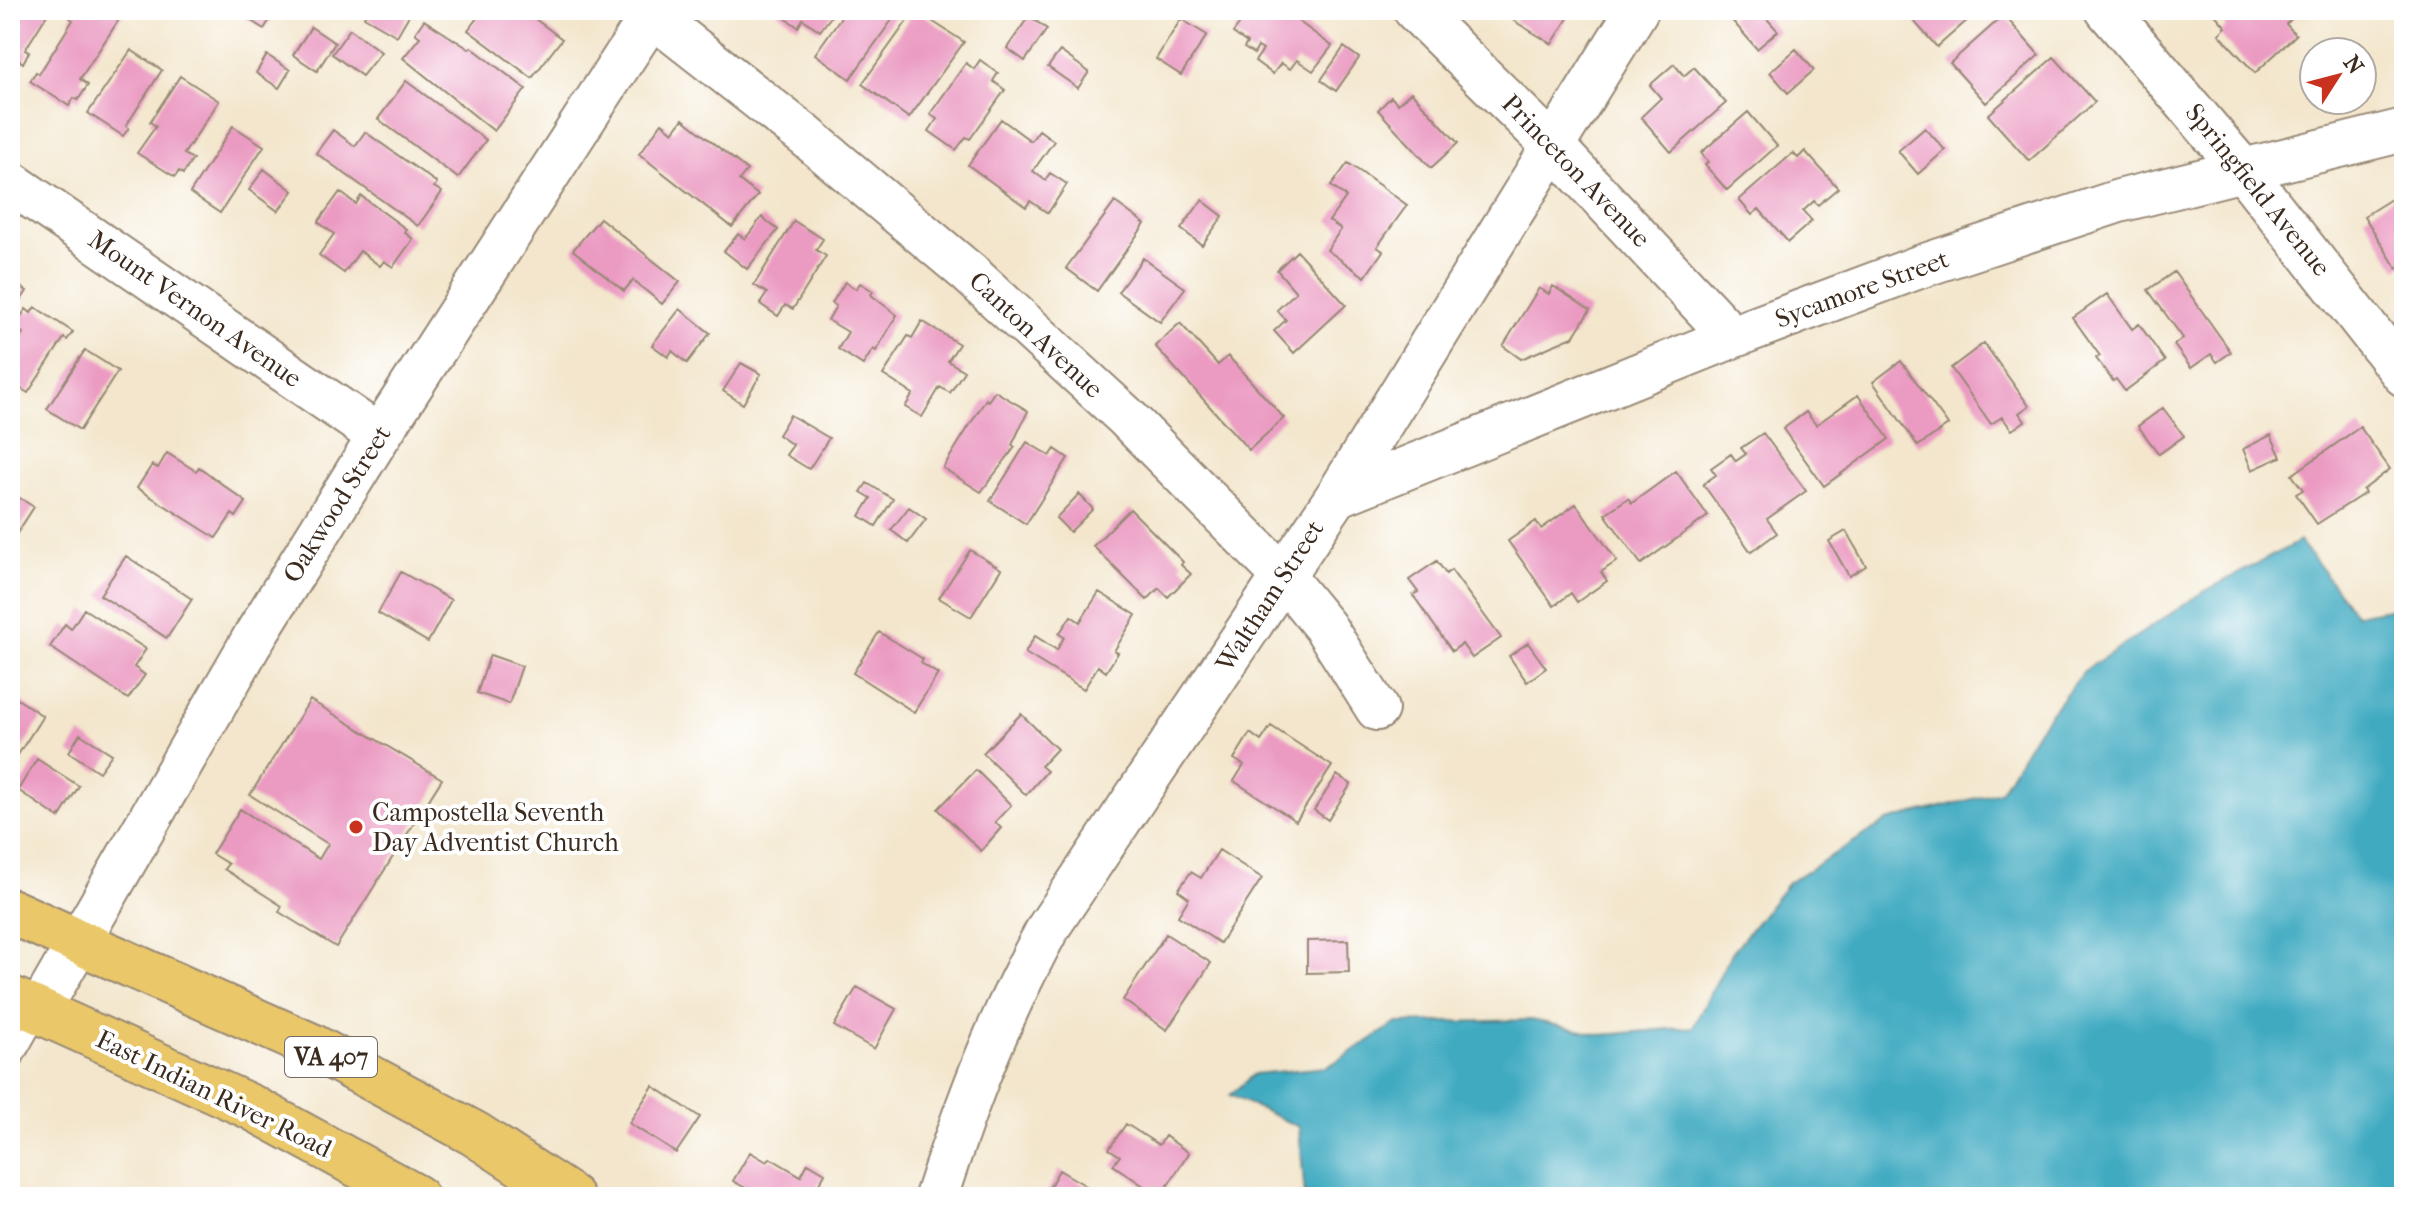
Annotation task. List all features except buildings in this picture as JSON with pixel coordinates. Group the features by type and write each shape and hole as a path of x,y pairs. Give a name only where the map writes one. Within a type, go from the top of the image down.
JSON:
{"main road":[{"name":"VA 407","path":"10,911 312,1046 475,1134 571,1197"},
{"name":"East Indian River Road","path":"24,1004 251,1107 416,1197"}],"street":[{"name":"Princeton Avenue","path":"1415,10 1551,144 1732,337"},
{"name":"Waltham Street","path":"936,1197 973,1084 1007,1004 1048,928 1337,496 1551,144 1637,10"},
{"name":"Springfield Avenue","path":"2107,10 2243,170 2404,375"},
{"name":"Oakwood Street","path":"24,1004 78,939 256,634 651,12"},
{"name":"Canton Avenue","path":"651,12 969,273 1125,416 1284,577 1325,627 1377,709"},
{"name":"Sycamore Street","path":"1337,496 1732,337 1919,267 2119,201 2404,130"},
{"name":"Mount Vernon Avenue","path":"10,182 379,436"}],"lane":[{"path":"10,1062 24,1004"}],"water":[{"path":"2300,541 2356,615 2404,606 2404,1197 1305,1197 1299,1127 1230,1095 1254,1074 1327,1067 1397,1023 1532,1020 1601,1035 1693,1027 1731,954 1788,883 1887,821 2000,792 2038,729 2084,671 2205,591"}],"place":[{"name":"Campostella Seventh Day Adventist Church","path":"356,827"}]}
